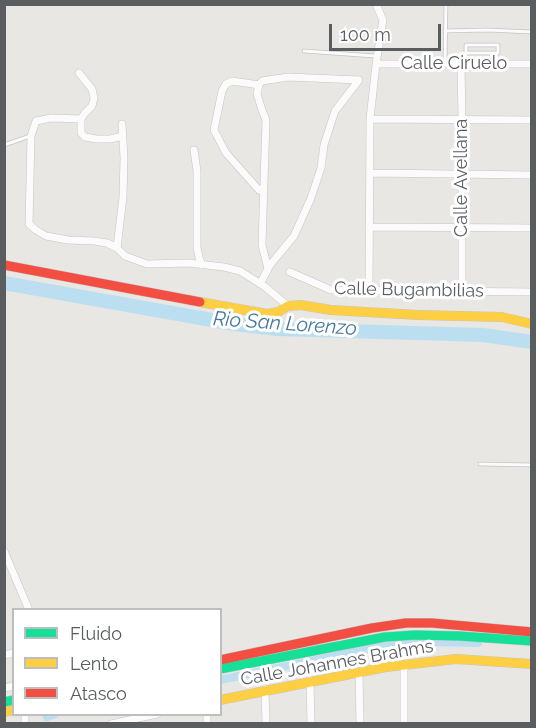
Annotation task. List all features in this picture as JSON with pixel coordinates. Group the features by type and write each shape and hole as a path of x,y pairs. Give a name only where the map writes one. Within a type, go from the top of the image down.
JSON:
{"street":[{"path":"369,291 370,119 383,20 376,4"},
{"name":"Calle Ciruelo","path":"376,64 531,64"},
{"name":"Calle Avellana","path":"462,292 464,64"},
{"path":"79,73 92,89 94,98 92,106 81,119 81,133 85,137 96,139 123,136"},
{"path":"260,284 294,236 321,168 324,145 335,111 359,80 288,77 262,81 260,85 258,94 266,120 262,245 268,270"},
{"path":"260,85 232,81 226,84 222,91 214,130 226,153 262,191"},
{"path":"81,119 51,118 36,121 31,136 29,224 46,236 107,243 117,248 125,256 147,264 189,263 240,271 288,306"},
{"path":"370,119 531,120"},
{"path":"117,248 123,197 122,123"},
{"path":"194,150 197,171 197,248 202,265"},
{"path":"371,173 531,175"},
{"path":"369,227 531,228"},
{"path":"4,265 267,314 278,312 288,306 301,305 331,310 418,315 502,316 531,324"},
{"name":"Calle Bugambilias","path":"290,272 331,290 531,292"},
{"path":"4,551 29,608"},
{"name":"Calle Johannes Brahms","path":"222,660 406,623 432,623 531,634"},
{"name":"Calle Johannes Brahms","path":"222,669 385,637 531,634"},
{"name":"Calle Johannes Brahms","path":"222,700 359,672 456,659 531,664"},
{"path":"404,665 404,723"},
{"path":"359,672 360,723"},
{"path":"310,681 311,723"},
{"path":"266,690 266,723"},
{"path":"111,723 153,718"}],"lane":[{"path":"445,64 446,4"},
{"path":"445,31 531,32"},
{"path":"464,64 466,45 498,45 498,53 466,53"},
{"path":"304,51 377,56"},
{"path":"4,145 31,136"},
{"path":"480,464 531,465"}],"waterway":[{"name":"Rio San Lorenzo","path":"4,283 234,324 278,329 483,335 532,342"},
{"path":"222,680 395,645 417,642 478,643"}],"traffic: fast":[{"path":"222,669 385,637 459,636 532,641"},
{"path":"4,702 12,700"}],"traffic: slow":[{"path":"200,302 267,314 278,312 288,306 301,305 331,310 502,317 532,324"},
{"path":"222,700 386,667 456,659 532,664"},
{"path":"4,712 12,710"}],"traffic: jam":[{"path":"4,265 200,302"},
{"path":"222,660 406,623 432,623 532,632"}]}
